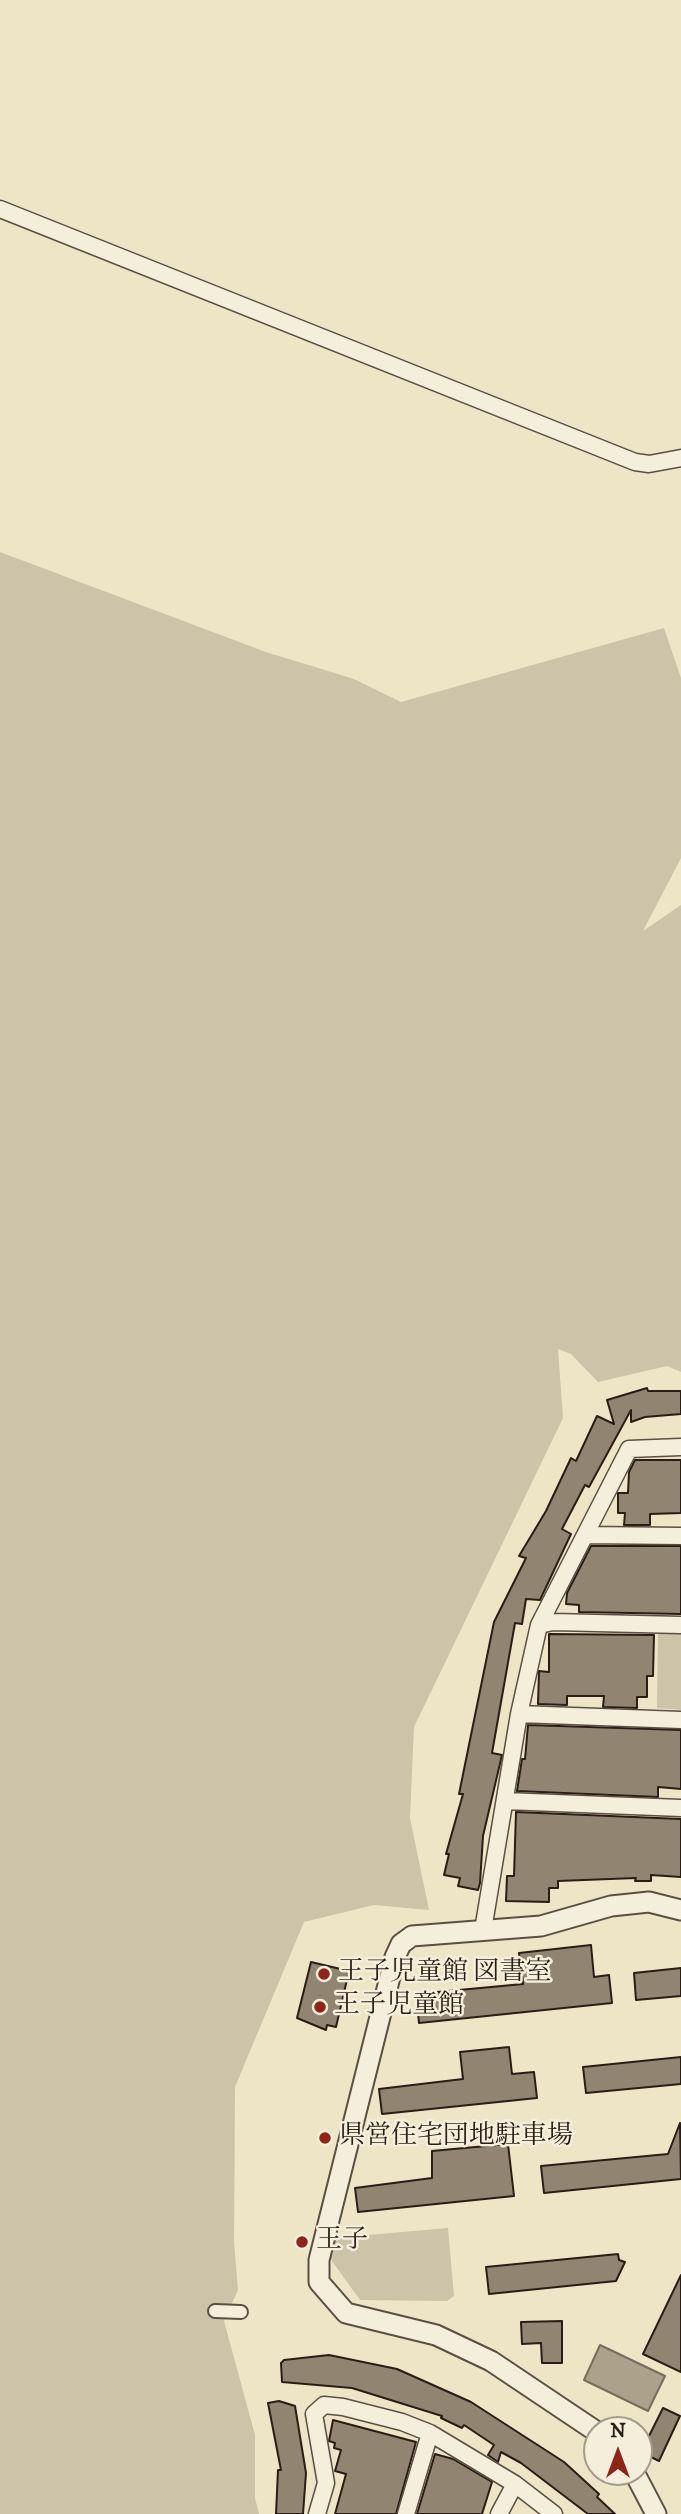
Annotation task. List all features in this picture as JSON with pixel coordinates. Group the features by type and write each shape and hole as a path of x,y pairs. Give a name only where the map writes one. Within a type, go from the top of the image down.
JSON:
{"street":[{"path":"0,209 635,462 660,463 681,458"},
{"path":"483,1930 519,1714 538,1625 629,1449 681,1447"},
{"path":"586,1535 681,1536"},
{"path":"538,1625 553,1622 681,1625"},
{"path":"519,1714 681,1720"},
{"path":"505,1801 681,1808"},
{"path":"583,2423 480,2356 426,2332 346,2313 319,2282 319,2260 398,1951 412,1936 541,1926 624,1905 649,1902 681,1910"},
{"path":"215,2311 241,2312"},
{"path":"317,2514 326,2483 314,2414 324,2405 402,2422 430,2434 515,2484 554,2514"},
{"path":"406,2514 430,2434"},
{"path":"499,2514 515,2484"},
{"path":"641,2486 656,2514"}],"shaded area":[{"path":"0,552 266,652 354,679 401,702 664,628 681,678 681,858 643,931 681,905 681,1372 667,1366 598,1382 571,1354 558,1349 563,1418 414,1727 410,1818 429,1910 374,1905 304,1922 235,2087 234,2242 238,2290 224,2321 255,2435 255,2498 259,2514 0,2514"},
{"path":"658,1631 681,1632 681,1710 657,1708"},
{"path":"448,2228 454,2296 447,2301 360,2300 329,2257 334,2238"},
{"path":"600,2345 665,2376 648,2411 584,2380"}],"building":[{"path":"647,1388 648,1391 681,1391 681,1414 645,1417 631,1422 631,1410 589,1487 585,1485 562,1529 571,1534 540,1600 526,1599 522,1624 515,1623 492,1753 502,1755 483,1836 480,1883 478,1890 458,1886 460,1878 444,1875 449,1854 446,1854 463,1794 459,1794 494,1622 526,1558 519,1556 546,1511 571,1458 576,1461 597,1416 614,1424 607,1400"},
{"path":"635,1460 681,1460 681,1513 650,1514 650,1525 624,1525 625,1513 618,1513 618,1493 628,1493 629,1472"},
{"path":"591,1546 681,1546 681,1614 579,1612 579,1605 566,1604 567,1593"},
{"path":"549,1634 654,1635 653,1676 647,1676 647,1697 637,1697 637,1708 603,1707 604,1696 567,1696 567,1705 538,1704 539,1671 549,1672"},
{"path":"528,1725 681,1730 681,1789 658,1787 658,1797 517,1791 522,1759 525,1759"},
{"path":"516,1812 681,1819 681,1877 651,1875 651,1881 635,1881 636,1878 558,1881 558,1888 549,1888 549,1902 506,1901 507,1876 514,1876"},
{"path":"591,1945 594,1977 609,1975 612,2003 419,2023 416,1994 523,1984 519,1953"},
{"path":"311,1962 349,1971 336,2027 327,2025 326,2030 297,2018"},
{"path":"681,1968 681,1996 636,2000 634,1973"},
{"path":"509,2047 512,2074 534,2072 537,2098 382,2114 379,2089 463,2079 460,2052"},
{"path":"681,2057 681,2084 586,2093 583,2067"},
{"path":"680,2123 681,2179 544,2193 541,2166 668,2154"},
{"path":"508,2144 514,2196 358,2212 355,2188 432,2178 432,2151"},
{"path":"618,2254 619,2260 625,2262 616,2281 489,2294 486,2267"},
{"path":"681,2275 681,2372 643,2354"},
{"path":"562,2321 562,2363 542,2363 541,2343 522,2344 521,2322"},
{"path":"329,2355 397,2369 471,2402 564,2462 583,2479 583,2486 590,2486 599,2494 597,2497 615,2514 588,2514 521,2463 501,2452 498,2462 488,2455 494,2445 464,2425 462,2428 441,2418 442,2416 352,2388 282,2382 281,2363 284,2360"},
{"path":"279,2401 295,2406 306,2473 303,2514 276,2514 278,2470 281,2470 268,2403"},
{"path":"663,2408 680,2416 659,2461 653,2458 653,2428"},
{"path":"333,2420 416,2442 396,2514 335,2514 346,2474 335,2471 341,2450 334,2448 335,2443 329,2441"},
{"path":"435,2454 453,2459 492,2482 482,2514 417,2514"}],"place":[{"name":"王子児童館 図書室","path":"324,1974"},
{"name":"王子児童館","path":"320,2007"},
{"name":"県営住宅団地駐車場","path":"325,2138"},
{"name":"王子","path":"302,2242"}]}
